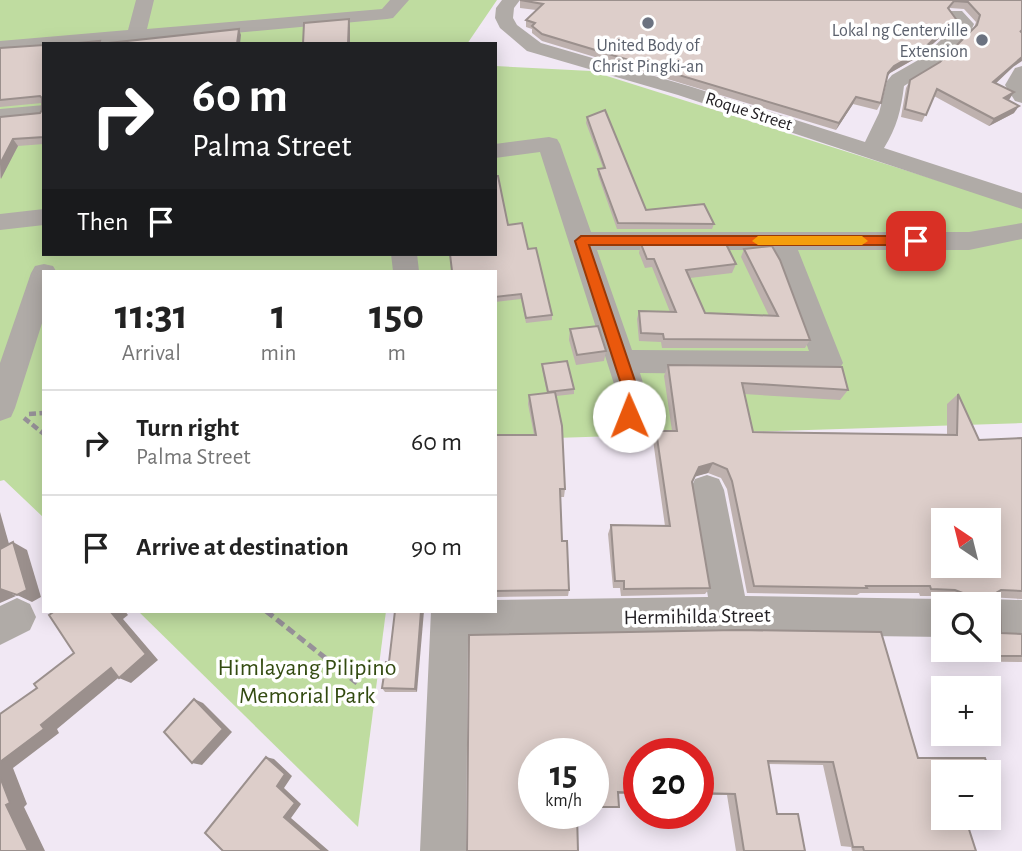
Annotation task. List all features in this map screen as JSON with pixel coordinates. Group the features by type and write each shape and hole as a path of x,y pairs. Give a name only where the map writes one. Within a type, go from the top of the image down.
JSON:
{"street":[{"path":"136,36 145,0"},
{"name":"Roque Street","path":"511,0 505,8 504,18 509,28 534,47 871,150 1022,201"},
{"path":"62,42 393,7"},
{"path":"871,150 884,130 890,113 894,85 927,63 962,31 965,24 956,15"},
{"path":"0,47 42,44"},
{"path":"1022,72 1015,85 1022,97"},
{"path":"0,115 42,111"},
{"path":"497,151 549,144 622,361 629,387 629,416"},
{"path":"0,222 42,217"},
{"path":"581,241 969,241 1022,231"},
{"path":"622,361 828,363 782,241"},
{"path":"10,412 42,280"},
{"path":"707,490 730,615"},
{"path":"443,851 450,615"},
{"name":"Hermihilda Street","path":"450,615 931,618"},
{"path":"1001,618 1022,619"}],"path":[{"path":"10,412 42,433"},
{"path":"269,613 357,683"}],"green space":[{"path":"0,0 497,0 468,42 42,42 42,256 497,256 497,66 591,71 1022,207 1022,423 497,440 497,270 42,270 42,516 4,480 0,481"},
{"name":"Himlayang Pilipino Memorial Park","path":"140,613 386,613 358,827"}],"building":[{"path":"520,0 1022,0 1022,57 993,82 1014,92 1004,98 1019,106 994,119 937,89 926,115 905,109 910,80 940,62 977,25 980,15 968,2 954,1 948,8 956,19 922,50 894,66 888,73 881,103 856,97 839,123 542,34 532,26 535,23 526,20 543,4"},
{"path":"349,19 348,42 303,42 304,23"},
{"path":"239,29 237,42 118,42"},
{"path":"42,45 42,98 0,100 0,48"},
{"path":"42,110 42,137 13,139 0,164 0,117 40,113"},
{"path":"605,110 646,210 704,204 714,224 618,223 598,169 605,168 587,117"},
{"path":"498,176 508,225 522,223 528,249 536,248 552,315 526,318 521,294 497,297 497,270 452,270 450,256 497,256"},
{"path":"641,244 726,244 736,264 686,270 705,313 778,316 744,249 772,246 780,260 810,340 664,339 663,334 641,333 639,311 676,312 654,259 647,259"},
{"path":"598,326 606,351 577,355 570,329"},
{"path":"567,361 574,389 548,392 542,364"},
{"path":"668,365 842,367 848,390 742,383 753,432 957,435 958,394 979,440 1022,438 1022,591 960,592 931,589 930,586 754,586 732,481 727,469 713,463 699,467 692,482 710,588 624,589 624,581 615,581 611,525 670,526 656,431 677,431"},
{"path":"555,392 562,426 565,489 560,489 562,541 567,541 569,590 497,591 497,435 536,435 529,395"},
{"path":"13,542 27,590 17,595 0,589 0,549"},
{"path":"112,613 146,654 119,678 111,668 41,725 44,729 0,762 0,714 37,688 34,684 74,653 49,615"},
{"path":"395,613 421,613 415,689 382,688 386,662 389,662"},
{"path":"737,630 881,632 918,758 985,758 986,760 931,760 931,830 969,830 976,851 864,851 863,847 853,847 833,762 768,761 777,814 798,814 805,851 744,851 735,794 714,793 714,738 623,738 623,792 618,792 619,807 609,807 609,738 518,738 518,829 577,829 578,851 467,851 469,635"},
{"path":"1001,633 1022,634 1022,656 1001,656"},
{"path":"194,699 223,729 192,763 164,732"},
{"path":"266,757 285,774 277,786 295,803 284,817 323,851 223,851 205,833"},
{"path":"0,777 10,803 6,805 28,851 0,851"}],"slow traffic":[{"path":"758,241 862,241"}],"place":[{"name":"United Body of Christ Pingki-an","path":"648,23"},
{"name":"Lokal ng Centerville Extension","path":"982,40"}],"route":[{"path":"629,416 629,387 622,361 581,241 916,241"}]}
